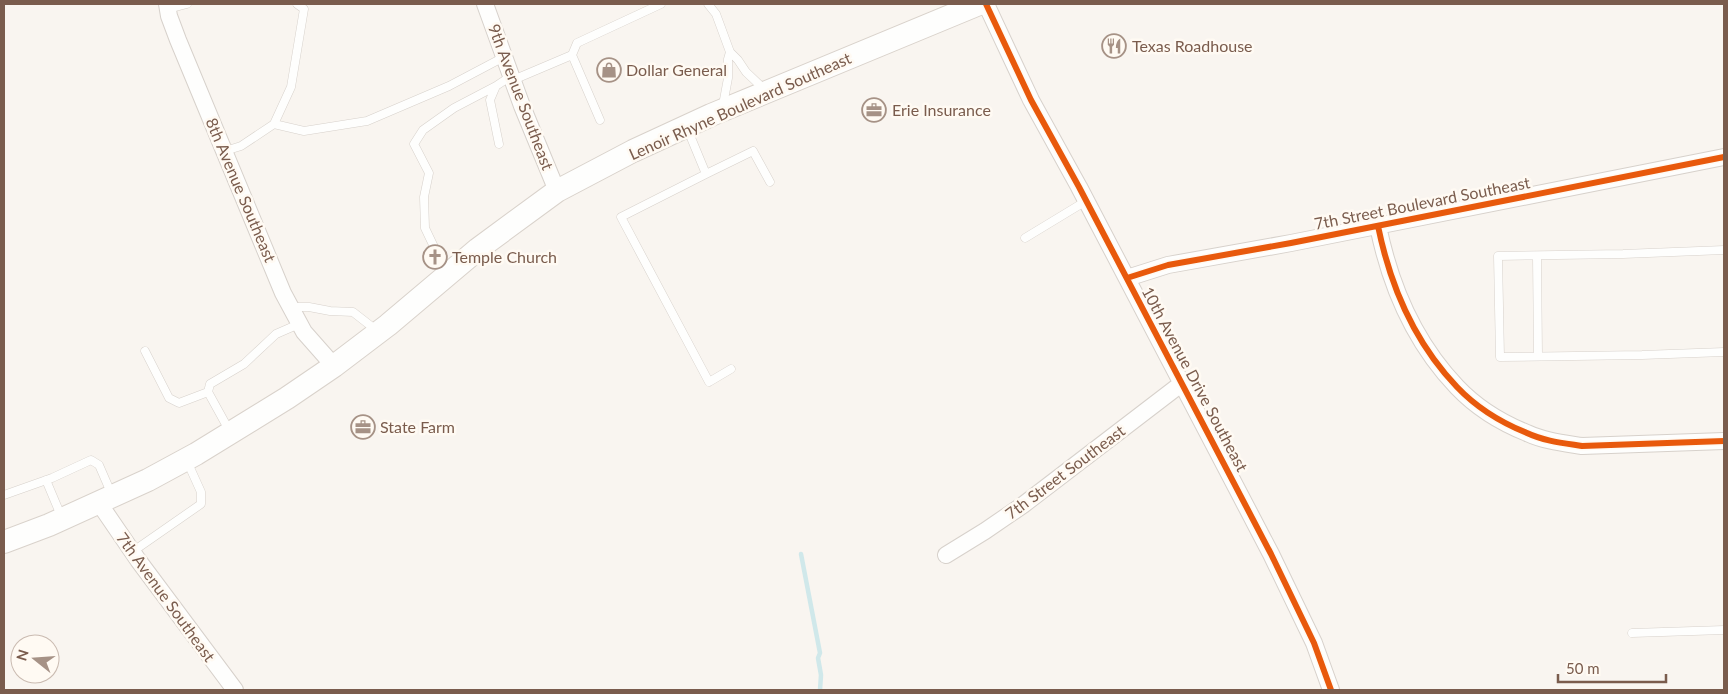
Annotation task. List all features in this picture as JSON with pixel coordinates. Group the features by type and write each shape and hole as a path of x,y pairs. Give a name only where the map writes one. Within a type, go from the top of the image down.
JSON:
{"main road":[{"name":"Lenoir Rhyne Boulevard Southeast","path":"4,542 62,520 106,500 187,459 231,432 334,366 379,332 447,274 557,191 634,151 722,110 979,4"}],"street":[{"name":"9th Avenue Southeast","path":"485,4 557,191"},
{"name":"10th Avenue Drive Southeast","path":"986,4 1031,100 1127,278 1271,554 1314,643 1331,690"},
{"name":"8th Avenue Southeast","path":"167,6 178,40 290,307 299,324 334,366"},
{"name":"7th Street Boulevard Southeast","path":"1127,278 1168,265 1291,243 1724,157"},
{"path":"1378,226 1384,256 1394,285 1409,318 1426,346 1458,388 1484,409 1536,437 1582,446 1724,441"},
{"name":"7th Street Southeast","path":"946,555 986,531 1023,505 1181,384"},
{"name":"7th Avenue Southeast","path":"106,500 132,552 235,690"}],"lane":[{"path":"167,6 187,4"},
{"path":"225,151 241,146 274,124 291,87 304,9 297,4"},
{"path":"600,120 572,55 577,43 661,4"},
{"path":"708,4 716,14 730,52 746,72 767,92"},
{"path":"722,110 728,78 730,52"},
{"path":"447,274 425,228 424,197 429,173 414,144 423,130 454,108 512,78 572,55"},
{"path":"274,124 304,131 367,121 449,86 504,57"},
{"path":"496,86 490,100 499,144"},
{"path":"686,126 706,174"},
{"path":"731,369 709,382 621,217 753,151 770,182"},
{"path":"1025,238 1086,201"},
{"path":"1724,250 1498,256 1500,356 1642,355 1724,352"},
{"path":"1537,256 1538,356"},
{"path":"290,307 309,307 330,311 353,312 379,332"},
{"path":"231,432 208,392 210,384 244,364 276,334 299,324"},
{"path":"146,351 169,398 179,403 208,392"},
{"path":"132,552 201,504 200,492 187,459"},
{"path":"4,495 46,480 91,460 98,465 106,500"},
{"path":"46,480 62,520"},
{"path":"1632,633 1724,630"}],"waterway":[{"path":"801,554 820,653 818,658 821,675 820,690"}],"cycle path":[{"path":"986,4 1031,100 1079,187 1271,554 1314,643 1331,690"},
{"path":"1127,278 1168,265 1291,243 1724,157"},
{"path":"1378,226 1397,291 1417,332 1442,370 1457,387 1490,414 1533,436 1582,446 1724,441"}],"place":[{"name":"Texas Roadhouse","path":"1114,46"},
{"name":"Dollar General","path":"609,70"},
{"name":"Erie Insurance","path":"874,110"},
{"name":"Temple Church","path":"435,257"},
{"name":"State Farm","path":"363,427"}]}
